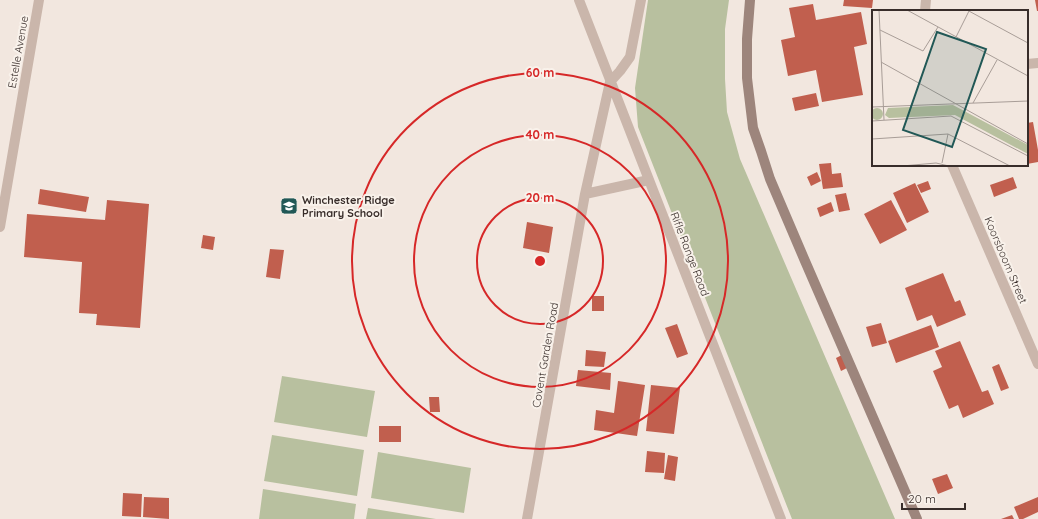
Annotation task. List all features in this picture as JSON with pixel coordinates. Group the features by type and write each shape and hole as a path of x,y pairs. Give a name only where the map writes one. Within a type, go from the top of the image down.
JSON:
{"main road":[{"path":"750,0 746,38 753,128 770,179 917,519"}],"street":[{"name":"Estelle Avenue","path":"0,227 39,0"},
{"name":"Rifle Range Road","path":"579,0 780,519"},
{"path":"610,82 630,57 641,0"},
{"path":"925,10 926,0"},
{"path":"1028,64 1038,63"},
{"name":"Covent Garden Road","path":"527,519 586,194 610,82"},
{"name":"Koorsboom Street","path":"952,166 1038,364"},
{"path":"586,194 648,180"}],"green space":[{"path":"648,0 729,0 725,29 725,79 727,112 740,159 895,519 792,519 638,127 635,88"},
{"path":"282,376 375,391 367,437 274,422"},
{"path":"272,435 364,450 357,496 264,481"},
{"path":"378,452 471,468 464,513 371,498"},
{"path":"263,489 356,504 354,519 259,519"},
{"path":"368,508 436,519 366,519"}],"building":[{"path":"844,0 873,0 872,8 843,6"},
{"path":"1035,0 1038,0 1038,11 1037,11"},
{"path":"813,4 816,20 861,12 867,44 854,47 863,95 822,102 816,70 788,76 781,40 795,37 789,8"},
{"path":"816,93 819,106 795,111 792,98"},
{"path":"1033,122 1038,150 1038,162 1028,164 1028,123"},
{"path":"831,163 832,174 841,173 843,187 823,189 819,164"},
{"path":"817,172 821,181 811,186 807,177"},
{"path":"1013,177 1017,188 994,197 990,185"},
{"path":"928,181 931,189 921,193 917,185"},
{"path":"915,183 929,212 907,223 893,193"},
{"path":"40,189 89,197 86,212 38,204"},
{"path":"846,193 850,210 839,212 835,195"},
{"path":"107,200 149,204 140,328 96,325 97,314 79,313 82,262 24,257 27,214 105,220"},
{"path":"891,200 907,230 880,244 864,214"},
{"path":"831,202 834,211 820,217 817,208"},
{"path":"527,222 553,227 549,253 523,248"},
{"path":"203,235 215,237 213,250 201,248"},
{"path":"270,249 284,250 280,279 266,277"},
{"path":"943,273 955,302 960,300 966,315 937,327 932,315 917,321 905,288"},
{"path":"592,296 604,296 604,311 592,311"},
{"path":"881,323 887,343 872,347 866,327"},
{"path":"677,324 688,354 677,358 665,328"},
{"path":"931,325 939,347 896,363 888,341"},
{"path":"960,341 982,392 988,390 994,404 963,418 958,405 949,409 933,371 942,367 935,351"},
{"path":"586,350 606,352 604,367 585,366"},
{"path":"844,354 849,367 841,371 836,358"},
{"path":"999,364 1009,388 1001,391 992,367"},
{"path":"578,370 611,373 610,390 576,386"},
{"path":"618,381 645,385 637,436 594,430 596,410 614,413"},
{"path":"651,385 680,388 674,434 646,431"},
{"path":"429,397 439,397 440,412 430,412"},
{"path":"379,426 401,426 401,442 379,442"},
{"path":"647,451 665,453 664,473 645,472"},
{"path":"668,455 678,457 675,481 664,479"},
{"path":"947,474 953,488 938,494 932,479"},
{"path":"123,493 142,494 141,517 122,516"},
{"path":"144,497 169,498 169,519 143,517"},
{"path":"1038,497 1038,512 1023,519 1019,519 1014,507"},
{"path":"1012,515 1014,519 1001,519"}],"place":[{"name":"Winchester Ridge Primary School","path":"289,206"}]}
